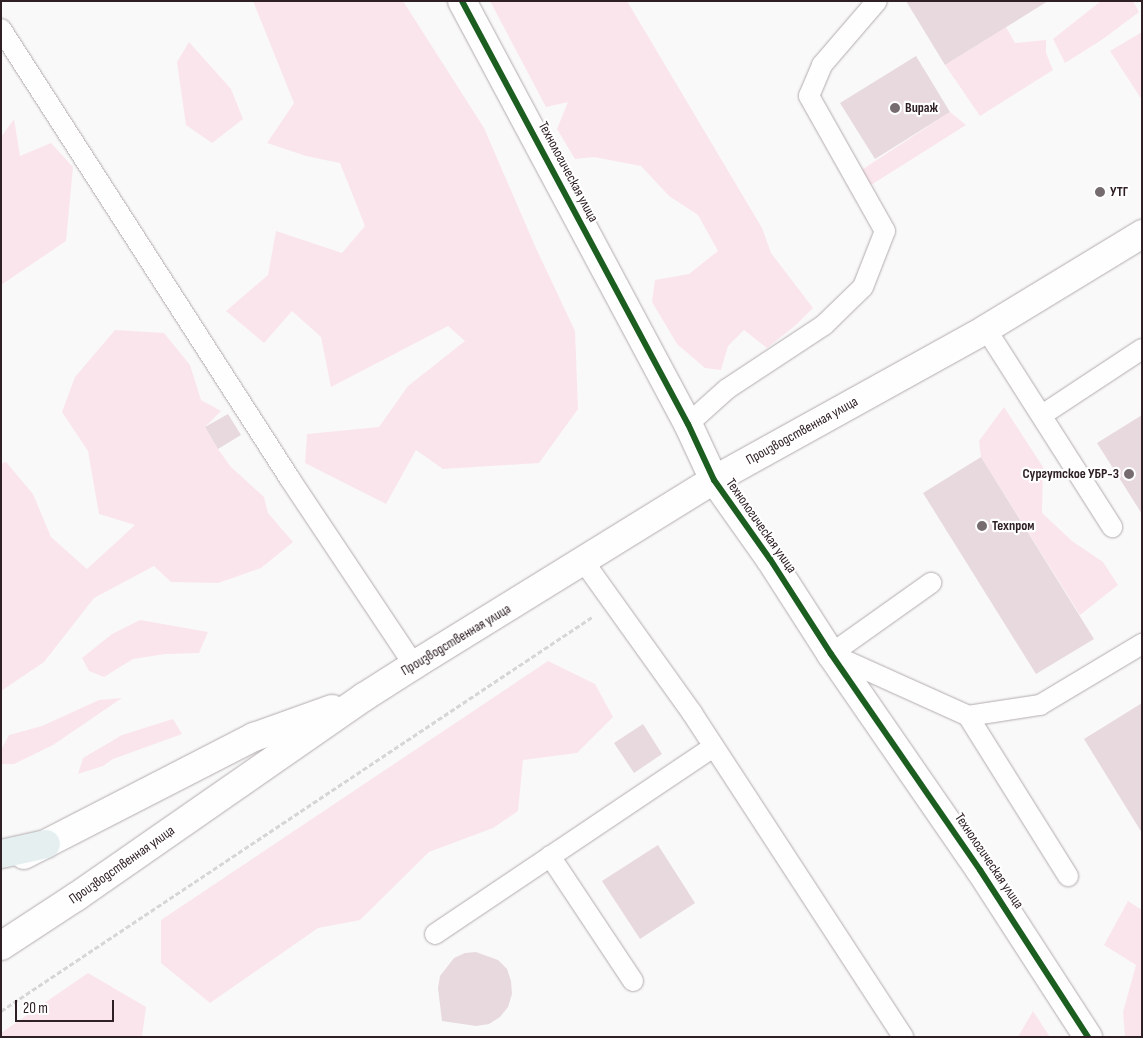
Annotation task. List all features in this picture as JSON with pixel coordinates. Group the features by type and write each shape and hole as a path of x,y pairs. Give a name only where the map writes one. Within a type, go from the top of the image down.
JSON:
{"main road":[{"name":"Технологическая улица","path":"462,1 688,424 714,480 770,559 831,654 980,870 1088,1037"},
{"name":"Производственная улица","path":"1,946 76,897 364,697 414,665 584,562 714,480 986,329 1142,234"},
{"name":"Производственная улица","path":"1,866 254,737 364,697"},
{"path":"1,854 46,844"}],"lane":[{"path":"688,424 727,389 824,325 863,287 885,231 809,96 822,65 877,1"},
{"path":"1,29 274,454 414,665"},
{"path":"986,329 1112,527"},
{"path":"1042,416 1142,350"},
{"path":"584,562 692,713 903,1037"},
{"path":"831,654 931,583"},
{"path":"831,654 968,716 1040,705 1142,644"},
{"path":"968,716 1068,876"},
{"path":"435,934 713,747"},
{"path":"550,856 633,981"}],"path":[{"path":"1,1011 613,603"}],"shaded area":[{"path":"253,1 403,1 484,128 535,246 575,331 578,409 539,463 443,469 416,450 386,504 305,463 307,434 379,427 408,386 465,341 448,326 331,387 321,337 292,311 264,343 226,311 268,275 276,231 342,253 365,226 340,163 306,156 267,143 294,103"},
{"path":"490,1 627,1 762,228 771,253 813,308 796,325 767,348 744,330 728,346 721,370 705,368 677,344 652,302 655,280 689,274 718,251 698,215 669,196 641,166 594,157 575,159 557,129 568,102 546,107"},
{"path":"1101,1 1133,1 1139,12 1103,39 1065,63 1053,39"},
{"path":"1006,27 1015,43 1046,40 1046,53 1053,70 980,116 945,65"},
{"path":"1142,32 1142,100 1110,51"},
{"path":"189,42 231,89 243,119 212,143 186,125 177,62"},
{"path":"950,112 966,125 871,185 860,171"},
{"path":"14,119 20,156 51,143 73,167 66,241 1,285 1,137"},
{"path":"115,330 164,333 190,365 201,400 221,411 205,427 218,449 231,467 264,497 268,513 293,542 261,568 218,583 171,582 154,566 94,598 44,662 1,691 1,464 6,462 33,494 51,537 87,569 135,525 99,514 88,451 62,412 75,377"},
{"path":"1004,407 1043,467 1042,513 1072,541 1103,562 1118,585 1080,615 981,457 979,441"},
{"path":"140,620 208,632 199,653 165,654 133,659 104,677 89,671 82,658 112,634"},
{"path":"548,661 595,684 613,717 577,753 523,760 518,811 493,828 429,852 360,920 318,928 210,1003 161,963 161,920"},
{"path":"122,698 53,745 14,764 1,764 1,750 9,735 42,726 99,700"},
{"path":"173,719 182,734 113,759 103,766 78,774 83,758 122,735"},
{"path":"1128,901 1142,910 1142,1037 1125,1037 1123,1012 1136,965 1104,945"},
{"path":"88,973 146,1007 142,1037 1,1037 1,1033"},
{"path":"1033,1011 1050,1037 1018,1037"}],"building":[{"path":"906,1 1048,1 945,65"},
{"name":"Вираж","path":"916,56 950,112 875,159 840,103"},
{"path":"228,414 241,435 218,449 205,427"},
{"name":"Сургутское УБР-3","path":"1142,415 1142,514 1097,443"},
{"path":"981,457 1094,639 1036,674 923,493"},
{"path":"1142,703 1142,833 1084,739"},
{"path":"643,724 662,754 634,773 614,743"},
{"path":"658,845 695,903 640,939 602,881"},
{"path":"476,952 498,960 507,969 511,981 512,994 508,1007 500,1017 489,1024 476,1026 442,1021 438,988 440,976 454,958 465,953"}],"cycle path":[{"path":"462,1 688,424 714,480 770,559 831,654 980,870 1088,1037"}],"place":[{"name":"Вираж","path":"895,108"},
{"name":"УТГ","path":"1100,192"},
{"name":"Сургутское УБР-3","path":"1129,474"},
{"name":"Техпром","path":"982,526"}]}
